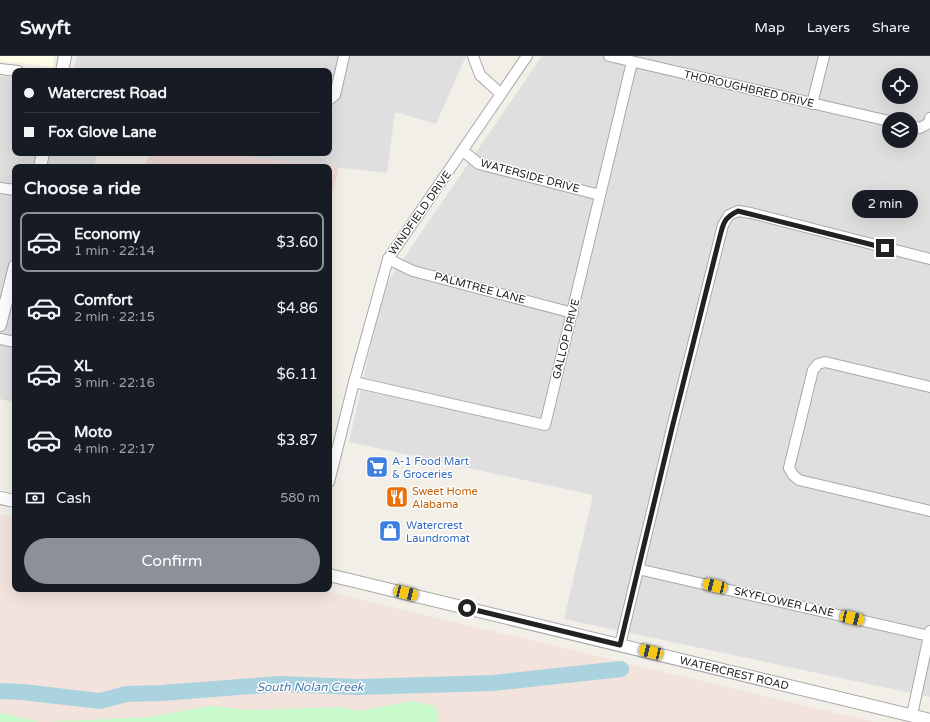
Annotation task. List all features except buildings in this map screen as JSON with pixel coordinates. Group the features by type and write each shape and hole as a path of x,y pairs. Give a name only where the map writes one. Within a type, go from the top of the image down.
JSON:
{"street":[{"path":"63,68 65,56"},
{"path":"332,98 335,95 344,56"},
{"path":"473,56 480,75 501,94"},
{"name":"WINDFIELD DRIVE","path":"332,470 354,382 388,259 528,56"},
{"name":"THOROUGHBRED DRIVE","path":"609,56 882,119"},
{"path":"812,104 824,56"},
{"name":"GALLOP DRIVE","path":"354,382 545,425 632,62"},
{"path":"0,69 12,70"},
{"path":"918,128 929,123 930,118"},
{"name":"WATERSIDE DRIVE","path":"463,151 479,164 600,195"},
{"path":"0,188 12,190"},
{"path":"620,645 723,225 729,216 738,211 744,212 930,259"},
{"name":"PALMTREE LANE","path":"388,259 413,271 573,313"},
{"path":"0,325 12,278"},
{"path":"0,339 12,341"},
{"path":"930,387 825,362 818,364 813,370 789,468 792,475 800,480 930,511"},
{"path":"0,498 12,500"},
{"name":"SKYFLOWER LANE","path":"638,568 929,634"},
{"name":"WATERCREST ROAD","path":"332,576 930,720"},
{"path":"912,716 929,634"}],"shaded area":[{"path":"0,56 54,56 53,67 0,61"},
{"path":"77,56 466,56 436,124 395,112 387,173 332,167 332,164 307,164 237,156 332,156 332,68 74,68"},
{"path":"542,56 930,56 930,697 564,619 593,495 349,442 384,287"},
{"path":"0,76 12,77 12,156 96,156 95,164 12,164 12,401 0,399"},
{"path":"148,156 238,156 311,164 146,164"},
{"path":"332,166 339,167 332,193"},
{"path":"0,514 12,516 12,592 329,592 874,722 0,722"}],"green space":[{"path":"412,701 434,706 437,712 438,722 43,722 150,717 209,706 252,710 342,707 359,711"},
{"path":"0,713 40,722 0,722"}],"waterway":[{"name":"South Nolan Creek","path":"0,691 100,701 126,694 162,693 279,684 358,687 493,683 621,669"}],"place":[{"name":"A-1 Food Mart & Groceries","path":"377,467"},
{"name":"Sweet Home Alabama","path":"397,497"},
{"name":"Watercrest Laundromat","path":"390,531"}],"route":[{"path":"467,608 620,645 719,240 723,225 729,216 738,211 885,248"}]}
